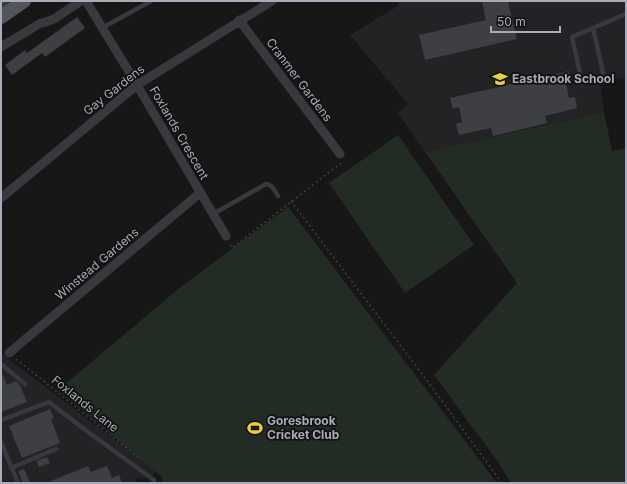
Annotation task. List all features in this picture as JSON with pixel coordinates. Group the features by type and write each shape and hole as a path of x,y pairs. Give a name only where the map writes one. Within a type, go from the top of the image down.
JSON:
{"main road":[{"path":"4,10 24,1"}],"street":[{"path":"1,46 39,24 54,19 81,1"},
{"name":"Foxlands Crescent","path":"86,1 226,236"},
{"name":"Gay Gardens","path":"1,198 137,85 239,20 272,1"},
{"name":"Cranmer Gardens","path":"239,20 340,154"},
{"name":"Winstead Gardens","path":"9,353 200,193"}],"lane":[{"path":"102,28 151,1"},
{"path":"582,82 572,38 626,14"},
{"path":"593,28 604,78"},
{"path":"213,214 266,184 269,184 278,196"},
{"path":"1,364 25,384"},
{"path":"1,420 49,402 154,480 154,483"},
{"path":"1,442 18,483"},
{"path":"11,468 56,449"}],"path":[{"path":"226,236 232,248 345,161 340,154"},
{"path":"292,201 502,483"},
{"name":"Foxlands Lane","path":"9,353 138,457 140,470"}],"shaded area":[{"name":"Eastbrook School","path":"397,1 626,1 626,77 600,82 604,112 425,152 398,113 408,104 350,35 398,6"},
{"path":"604,112 612,151 626,148 626,483 511,483 498,462 434,375 517,283 425,152"},
{"path":"398,135 474,245 405,293 329,183"},
{"path":"288,207 497,483 163,483 162,477 58,390 182,286"},
{"path":"1,353 156,471 151,478 136,479 136,483 1,483"}],"building":[{"path":"482,1 508,1 517,39 425,60 419,35 486,20"},
{"path":"77,17 85,28 45,57 42,53 12,75 5,65 25,50 27,53"},
{"path":"569,71 572,82 566,83 569,98 575,97 577,108 545,116 547,123 493,136 491,128 459,135 456,124 462,122 459,107 453,109 450,98"},
{"path":"1,371 7,385 16,381 20,385 27,402 1,412"},
{"path":"50,409 54,418 51,419 60,443 22,458 9,426"},
{"path":"47,457 50,463 39,467 36,461"},
{"path":"88,466 91,472 107,466 112,478 119,475 122,483 46,483"},
{"path":"24,469 30,483 23,483 18,471"}],"place":[{"name":"Eastbrook School","path":"500,79"},
{"name":"Goresbrook Cricket Club","path":"255,428"}]}
